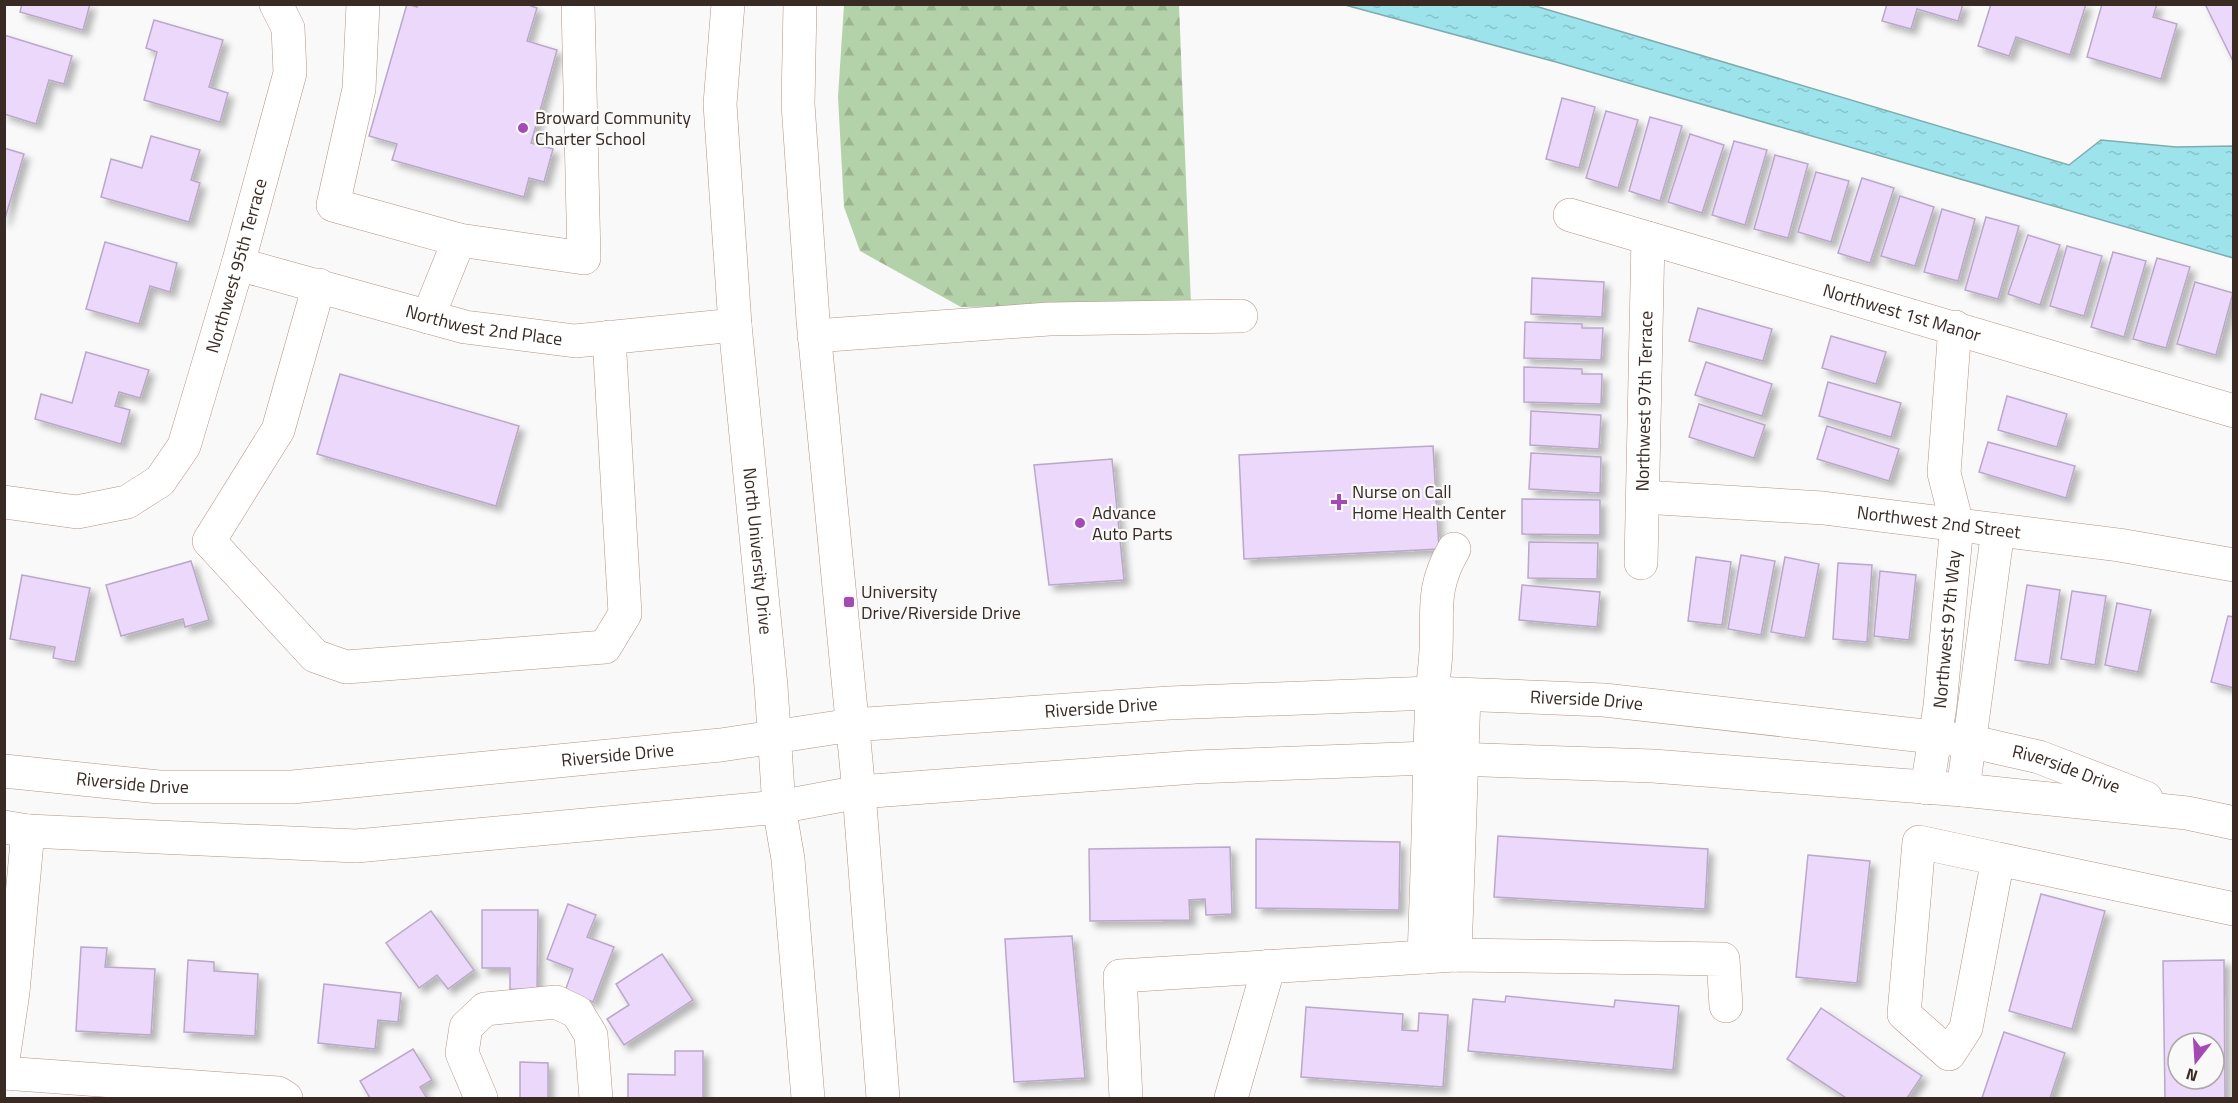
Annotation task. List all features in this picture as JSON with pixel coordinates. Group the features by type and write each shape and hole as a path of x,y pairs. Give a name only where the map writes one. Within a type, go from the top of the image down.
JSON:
{"street":[{"name":"Northwest 95th Terrace","path":"4,502 77,512 127,502 160,481 184,446 238,264 290,73 288,28 276,4"},
{"path":"363,4 359,89 333,205 459,240 584,258 578,4"},
{"name":"North University Drive","path":"728,4 720,104 735,325 779,807 788,859 808,1098"},
{"path":"800,4 798,104 814,336 859,792 883,1098"},
{"name":"Northwest 1st Manor","path":"1570,215 2234,411"},
{"name":"Northwest 97th Terrace","path":"1641,563 1648,238"},
{"path":"428,317 459,240"},
{"name":"Northwest 2nd Place","path":"238,264 465,327 575,341 735,325"},
{"path":"319,285 278,430 209,541 315,656 346,667 605,647 625,614 609,337"},
{"path":"814,336 1049,319 1241,316"},
{"name":"Northwest 97th Way","path":"1927,788 1940,706 1957,524 1944,473 1954,327"},
{"name":"Northwest 2nd Street","path":"1643,497 1824,508 2119,545 2234,565"},
{"name":"Northwest 97th Way","path":"1963,790 1998,530"},
{"path":"1439,956 1428,759 1435,662 1436,600 1443,568 1454,549"},
{"name":"Riverside Drive","path":"4,771 159,787 292,787 774,738 852,725 1169,703 1431,693 1604,700 1969,741 2039,757 2187,813"},
{"path":"1439,956 1462,759 1464,695"},
{"name":"Riverside Drive","path":"16,829 356,846 779,807 859,792 1194,767 1428,759 1653,766 1963,790 2187,813 2234,824"},
{"path":"4,1053 13,992 16,829"},
{"path":"1998,859 1966,1028 1949,1054 1904,1014 1919,842 2234,909"},
{"path":"1126,1098 1120,976 1439,956 1723,959 1726,1006"},
{"path":"1231,1098 1269,966"},
{"path":"481,1098 462,1053 465,1027 485,1009 556,1002 577,1012 591,1035 596,1098"},
{"path":"4,1073 278,1093 286,1098"}],"green space":[{"path":"844,5 1179,5 1191,304 961,307 860,251 844,207 838,97"}],"water":[{"path":"1345,5 1532,5 2069,165 2101,140 2176,147 2233,146 2233,258 1556,62"}],"building":[{"path":"22,4 90,4 83,30 20,12"},
{"path":"407,4 417,7 418,4 526,4 537,8 527,41 557,50 531,143 553,149 544,182 529,178 524,197 392,160 397,144 369,136"},
{"path":"1887,4 1963,4 1958,21 1917,9 1911,29 1882,21"},
{"path":"1991,4 2086,4 2070,55 2016,37 2009,56 1978,46"},
{"path":"2102,4 2157,4 2153,17 2177,24 2161,79 2087,57"},
{"path":"2205,4 2234,4 2234,63"},
{"path":"154,20 223,40 209,87 228,93 220,122 144,100 157,52 146,48"},
{"path":"4,35 72,56 64,84 49,80 36,124 4,114"},
{"path":"1562,98 1595,107 1579,168 1546,159"},
{"path":"1606,111 1638,120 1618,188 1586,178"},
{"path":"1650,117 1682,126 1660,201 1629,191"},
{"path":"1690,134 1724,145 1702,213 1668,202"},
{"path":"151,136 200,150 191,180 200,183 189,222 101,197 111,159 142,168"},
{"path":"1734,141 1767,150 1745,225 1712,215"},
{"path":"4,148 24,154 4,222"},
{"path":"1775,155 1808,164 1788,238 1754,229"},
{"path":"1816,172 1849,181 1831,242 1798,232"},
{"path":"1862,178 1894,188 1870,263 1838,253"},
{"path":"1900,196 1934,207 1915,266 1881,256"},
{"path":"1942,209 1975,219 1958,281 1924,272"},
{"path":"1986,217 2019,226 1998,299 1965,290"},
{"path":"2028,235 2060,245 2040,305 2008,294"},
{"path":"105,242 177,263 170,292 150,286 139,324 86,309"},
{"path":"2067,246 2102,256 2084,316 2050,306"},
{"path":"2113,252 2146,261 2124,337 2091,327"},
{"path":"2157,258 2190,267 2166,348 2133,339"},
{"path":"1532,278 1604,282 1602,317 1531,314"},
{"path":"2195,282 2233,293 2216,355 2177,344"},
{"path":"1698,308 1772,329 1763,361 1689,341"},
{"path":"1525,322 1582,324 1582,328 1603,328 1601,360 1524,358"},
{"path":"1831,336 1886,352 1876,384 1822,368"},
{"path":"86,352 149,370 140,398 119,392 115,406 130,410 121,444 35,419 41,394 72,403"},
{"path":"1706,362 1772,384 1762,416 1695,395"},
{"path":"1524,367 1582,369 1582,374 1602,374 1601,404 1524,402"},
{"path":"340,374 519,426 496,506 317,454"},
{"path":"1828,382 1901,403 1891,437 1819,416"},
{"path":"2007,396 2067,414 2057,447 1998,430"},
{"path":"1699,404 1765,425 1754,458 1689,437"},
{"path":"1531,411 1601,415 1599,449 1530,445"},
{"path":"1827,426 1899,449 1889,481 1817,459"},
{"path":"1988,442 2075,466 2066,498 1979,472"},
{"name":"Nurse on Call Home Health Center","path":"1433,446 1439,549 1244,559 1239,455"},
{"path":"1531,453 1601,457 1600,493 1529,489"},
{"name":"Advance Auto Parts","path":"1112,459 1124,580 1049,585 1034,465"},
{"path":"1522,499 1600,500 1600,535 1522,534"},
{"path":"1529,542 1598,543 1597,579 1528,578"},
{"path":"1741,555 1775,561 1761,635 1728,629"},
{"path":"1696,557 1731,562 1722,625 1688,621"},
{"path":"1785,557 1819,564 1805,638 1771,632"},
{"path":"191,561 209,620 185,627 183,619 121,636 106,585"},
{"path":"1838,563 1872,565 1867,642 1833,639"},
{"path":"1880,571 1916,575 1909,640 1874,636"},
{"path":"22,575 90,588 75,662 53,658 55,647 10,639"},
{"path":"1522,585 1600,592 1597,627 1519,620"},
{"path":"2027,585 2060,590 2049,665 2015,660"},
{"path":"2072,591 2106,596 2095,665 2061,659"},
{"path":"2117,603 2151,610 2138,672 2105,665"},
{"path":"2228,616 2234,617 2234,688 2211,682"},
{"path":"1498,836 1708,849 1705,909 1494,897"},
{"path":"1256,839 1400,842 1399,910 1256,908"},
{"path":"1230,847 1232,914 1206,915 1205,899 1189,900 1190,920 1090,921 1089,849"},
{"path":"1808,855 1870,861 1857,983 1796,977"},
{"path":"2041,894 2105,911 2072,1029 2009,1011"},
{"path":"568,904 596,915 587,937 614,947 593,1002 565,991 573,969 547,959"},
{"path":"482,910 538,910 537,990 510,989 510,968 482,968"},
{"path":"431,911 474,970 448,989 437,975 419,988 386,943"},
{"path":"1072,936 1085,1078 1014,1082 1005,939"},
{"path":"81,947 107,948 105,967 155,969 151,1035 76,1031"},
{"path":"662,954 693,1000 624,1045 607,1019 629,1005 616,984"},
{"path":"188,960 214,962 214,971 258,974 255,1036 184,1032"},
{"path":"2224,960 2225,1031 2166,1031 2166,1091 2225,1091 2225,1098 2165,1098 2163,961"},
{"path":"324,984 401,993 398,1022 378,1020 375,1049 318,1043"},
{"path":"1506,996 1614,1007 1615,1000 1679,1006 1673,1070 1468,1051 1473,999 1505,1002"},
{"path":"1306,1007 1403,1014 1402,1030 1418,1031 1419,1013 1448,1015 1443,1087 1301,1077"},
{"path":"1821,1008 1922,1076 1907,1098 1846,1098 1787,1059"},
{"path":"2004,1032 2065,1053 2050,1098 1982,1098"},
{"path":"413,1049 432,1080 420,1087 427,1098 370,1098 360,1081"},
{"path":"675,1051 703,1051 703,1098 628,1098 628,1074 675,1075"},
{"path":"520,1062 548,1063 548,1098 520,1098"}],"place":[{"name":"Broward Community Charter School","path":"523,128"},
{"name":"Nurse on Call Home Health Center","path":"1339,502"},
{"name":"Advance Auto Parts","path":"1080,523"},
{"name":"University Drive/Riverside Drive","path":"849,602"}]}
